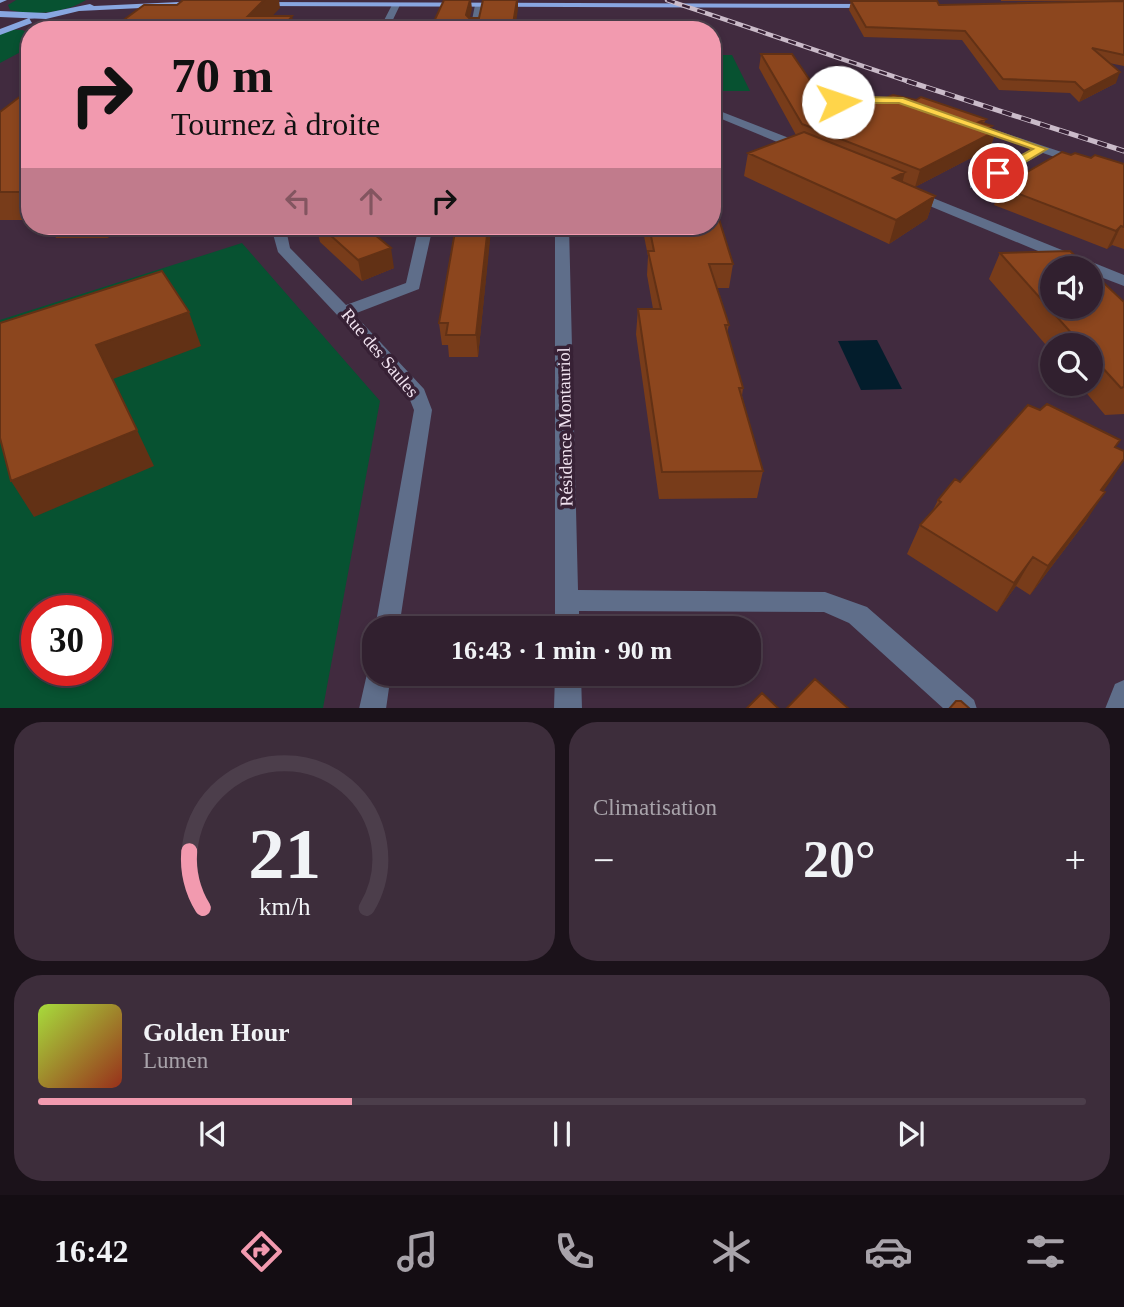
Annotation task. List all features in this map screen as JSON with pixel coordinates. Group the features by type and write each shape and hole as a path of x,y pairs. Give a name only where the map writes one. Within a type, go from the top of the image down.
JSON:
{"main road":[{"path":"81,9 101,0"},
{"path":"139,0 204,4"},
{"path":"243,4 283,2 396,5 876,6"},
{"path":"32,21 81,9 191,3"},
{"path":"0,15 46,16"},
{"path":"0,32 21,25"}],"street":[{"path":"388,21 396,5"},
{"path":"476,21 479,5"},
{"path":"822,74 838,102 851,106"},
{"path":"809,125 866,100 885,99 913,104"},
{"path":"721,115 816,154"},
{"path":"964,122 1124,177"},
{"path":"975,185 1042,149"},
{"path":"905,190 1124,281"},
{"name":"Rue des Saules","path":"280,235 283,249 346,311 417,393 423,410 389,616"},
{"path":"346,311 413,286 424,235"},
{"name":"Résidence Montauriol","path":"562,235 567,616"},
{"path":"567,600 825,602 858,615 963,708"},
{"path":"372,708 376,686"},
{"path":"568,686 568,708"}],"green space":[{"path":"16,0 86,0 69,8 38,13 10,10 8,5"},
{"path":"0,29 21,30 21,52 0,63"},
{"path":"721,55 732,55 750,91 721,91"},
{"path":"242,243 380,401 323,708 0,708 0,320"}],"water":[{"path":"877,340 902,389 861,390 838,341"}],"building":[{"path":"183,0 264,0 248,16 292,16 288,21 122,21 144,5 177,5"},
{"path":"444,0 470,0 466,15 469,18 479,18 483,0 517,0 514,21 434,21"},
{"path":"851,1 937,1 939,5 1124,1 1124,55 1092,48 1120,72 1084,91 1075,82 1003,79 965,31 866,27"},
{"path":"761,54 792,54 822,98 807,105 808,114 828,109 835,119 893,95 916,100 921,97 986,119 979,122 992,126 988,128 996,131 920,170 802,124"},
{"path":"21,96 21,192 0,192 0,112"},
{"path":"804,132 905,172 893,178 935,196 896,220 748,153"},
{"path":"1062,152 1091,158 1095,155 1124,164 1124,227 1121,226 1116,231 1001,187"},
{"path":"721,226 733,264 709,264 729,325 725,325 743,388 739,388 763,471 662,472 638,309 661,309 648,251 654,251 651,235 721,235"},
{"path":"330,235 375,235 391,248 358,260"},
{"path":"454,235 487,235 476,335 446,335 448,323 439,323"},
{"path":"1070,251 1075,256 1040,256 1040,298 1000,253"},
{"path":"162,271 189,312 96,345 137,430 11,481 0,438 0,323"},
{"path":"1103,282 1124,302 1124,387 1121,388 1103,368 1103,333 1071,333 1059,319 1103,319"},
{"path":"1047,404 1120,440 1115,447 1124,451 1124,459 1101,490 1105,492 1048,566 1033,557 1014,583 920,525 941,502 938,500 955,479 960,482 1028,405 1040,410"},
{"path":"815,679 848,708 787,708"},
{"path":"762,693 778,708 747,708"},
{"path":"956,701 961,701 969,708 950,708"}],"railway":[{"path":"667,0 909,82"},
{"path":"909,82 1124,151"},
{"path":"909,82 913,83"}],"route":[{"path":"838,102 851,106 866,100 900,100 1042,149 998,173"}]}
